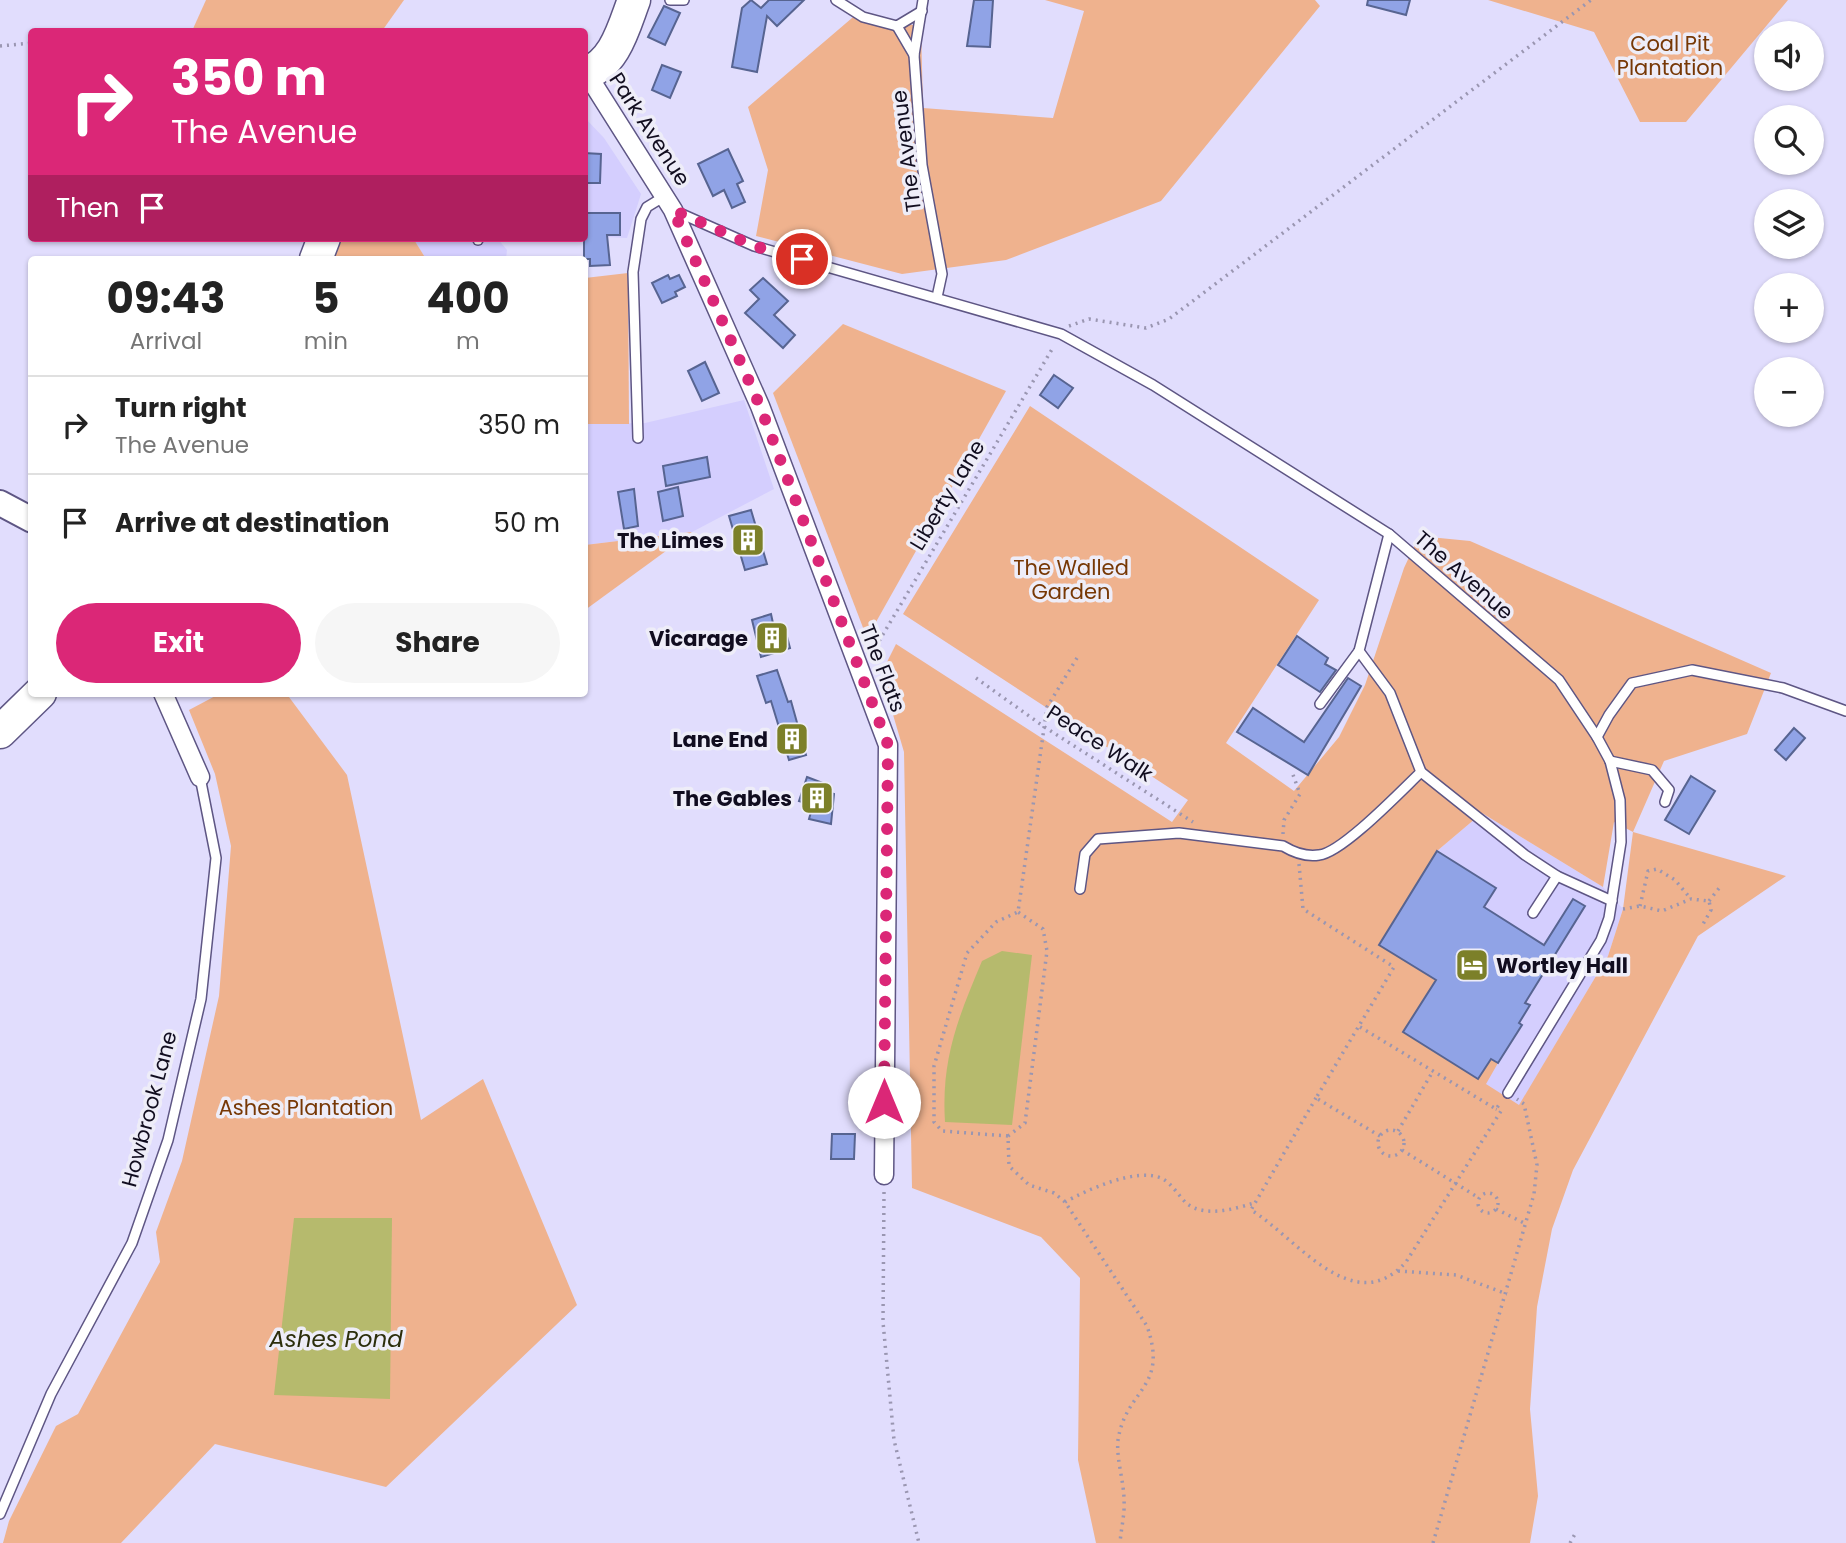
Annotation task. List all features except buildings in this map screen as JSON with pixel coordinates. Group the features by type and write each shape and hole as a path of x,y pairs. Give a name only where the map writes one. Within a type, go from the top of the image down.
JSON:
{"highway":[{"path":"588,72 610,56 634,0"},
{"path":"0,732 36,697"}],"street":[{"name":"Park Avenue","path":"588,77 670,203"},
{"name":"The Flats","path":"670,203 760,406 888,745 884,1175"},
{"path":"0,503 28,518"},
{"name":"Howbrook Lane","path":"165,697 200,778"}],"lane":[{"path":"670,0 684,0"},
{"path":"836,0 863,17 897,26 914,55"},
{"path":"897,26 923,5"},
{"name":"The Avenue","path":"923,5 914,55 922,165 942,274 937,297"},
{"path":"638,438 633,272 641,219 647,207 670,203"},
{"name":"The Avenue","path":"670,203 754,246 1061,334 1153,385 1389,534 1559,680 1610,761 1620,800 1621,842 1613,905 1601,940 1508,1093"},
{"path":"1320,704 1359,651 1389,534"},
{"path":"1359,651 1390,693 1421,772 1525,855 1556,876 1613,905"},
{"path":"1597,737 1632,683 1692,670 1783,688 1846,711"},
{"path":"1610,761 1652,770 1669,790 1665,802"},
{"path":"1080,889 1085,854 1098,839 1179,833 1206,835 1248,844 1283,846 1294,853 1321,856 1348,839 1421,772"},
{"name":"Howbrook Lane","path":"0,1514 51,1394 132,1243 168,1140 201,999 216,858 200,778"},
{"path":"1534,913 1556,876"}],"path":[{"path":"1061,334 1073,323 1089,319 1146,328 1169,319 1591,0"},
{"path":"0,47 28,44"},
{"name":"Liberty Lane","path":"861,673 1061,334"},
{"path":"1018,912 1047,707 1077,657"},
{"name":"Peace Walk","path":"976,678 1043,726 1190,819 1206,835"},
{"path":"1283,846 1284,820 1300,794 1292,772"},
{"path":"1294,853 1303,885 1303,909 1394,967 1251,1210 1286,1234 1316,1263 1339,1277 1352,1281 1375,1282 1398,1271 1456,1275 1507,1294"},
{"path":"1640,906 1648,871 1657,869 1675,880 1692,898"},
{"path":"1709,901 1720,887"},
{"path":"1613,905 1629,910 1640,906 1662,911 1692,898 1709,901"},
{"path":"1702,926 1711,910 1709,901"},
{"path":"1018,912 1043,929 1047,951 1025,1123 1008,1136 942,1131 934,1122 934,1066 967,953 996,922 1018,912"},
{"path":"1360,1027 1501,1111 1398,1271"},
{"path":"1398,1131 1433,1071"},
{"path":"1433,1543 1456,1456 1507,1294 1526,1224 1538,1165 1524,1104 1508,1093 1496,1109"},
{"path":"1316,1098 1380,1136"},
{"path":"1388,1130 1398,1131 1403,1138 1402,1150 1391,1156 1383,1153 1378,1145 1380,1136 1388,1130"},
{"path":"1008,1136 1009,1166 1029,1185 1054,1193 1065,1202 1147,1326 1155,1349 1153,1373 1127,1410 1118,1442 1125,1500 1120,1543"},
{"path":"1402,1150 1479,1198 1481,1210 1487,1213 1496,1209"},
{"path":"884,1175 883,1322 894,1440 919,1543"},
{"path":"1065,1202 1097,1184 1147,1176 1164,1179 1189,1205 1226,1212 1255,1202"},
{"path":"1479,1198 1486,1193 1494,1195 1496,1209"},
{"path":"1496,1209 1526,1224"},
{"path":"1570,1543 1575,1534"}],"shaded area":[{"path":"588,121 604,138 641,194 627,238 588,236"},
{"path":"415,242 500,242 507,250 506,256 424,256"},
{"path":"744,400 774,489 692,532 588,545 588,424 645,423"},
{"path":"1482,813 1603,887 1623,909 1608,956 1519,1106 1403,1032 1428,975 1379,945 1437,851"}],"green space":[{"path":"206,0 404,0 384,28 193,28"},
{"path":"1045,0 1315,0 1320,6 1161,201 1006,260 902,274 756,236 768,170 748,107 859,12 921,27 923,108 1053,118 1084,11"},
{"name":"Coal Pit Plantation","path":"1488,0 1788,0 1770,21 1754,21 1754,41 1686,122 1640,122 1594,32"},
{"path":"336,242 415,242 424,256 331,256"},
{"path":"628,273 629,424 588,424 588,278"},
{"path":"843,324 1006,391 867,638 773,393"},
{"name":"The Walled Garden","path":"1030,406 1319,600 1226,743 1294,791 1339,737 1365,685 1404,568 1419,536 1470,541 1771,673 1747,734 1664,761 1633,832 1786,876 1698,936 1573,1170 1552,1229 1537,1307 1530,1409 1538,1496 1530,1543 1096,1543 1078,1460 1080,1278 1041,1237 912,1188 904,752 881,674 896,644 1172,822 1188,800 903,614","holes":["1482,813 1603,887 1614,822 1633,832 1623,909 1608,956 1519,1105 1486,1084 1498,1063 1491,1059 1478,1079 1404,1032 1443,968 1428,975 1379,944 1437,851"]},
{"path":"692,532 588,608 588,545"},
{"name":"Ashes Plantation","path":"213,697 289,697 347,775 421,1120 483,1079 577,1305 386,1487 215,1444 121,1543 3,1543 9,1521 56,1426 78,1414 160,1262 156,1232 182,1161 219,996 231,846 215,774 189,710"}],"water":[{"path":"1002,951 1032,955 1012,1125 945,1122 946,1078 959,1020 982,961"},
{"name":"Ashes Pond","path":"294,1218 392,1218 390,1399 274,1395"}],"place":[{"name":"The Limes","path":"748,540"},
{"name":"Vicarage","path":"772,638"},
{"name":"Lane End","path":"792,739"},
{"name":"The Gables","path":"817,798"},
{"name":"Wortley Hall","path":"1472,965"}],"route":[{"path":"802,259 754,246 673,210 760,406 888,745 884,1102"}]}
